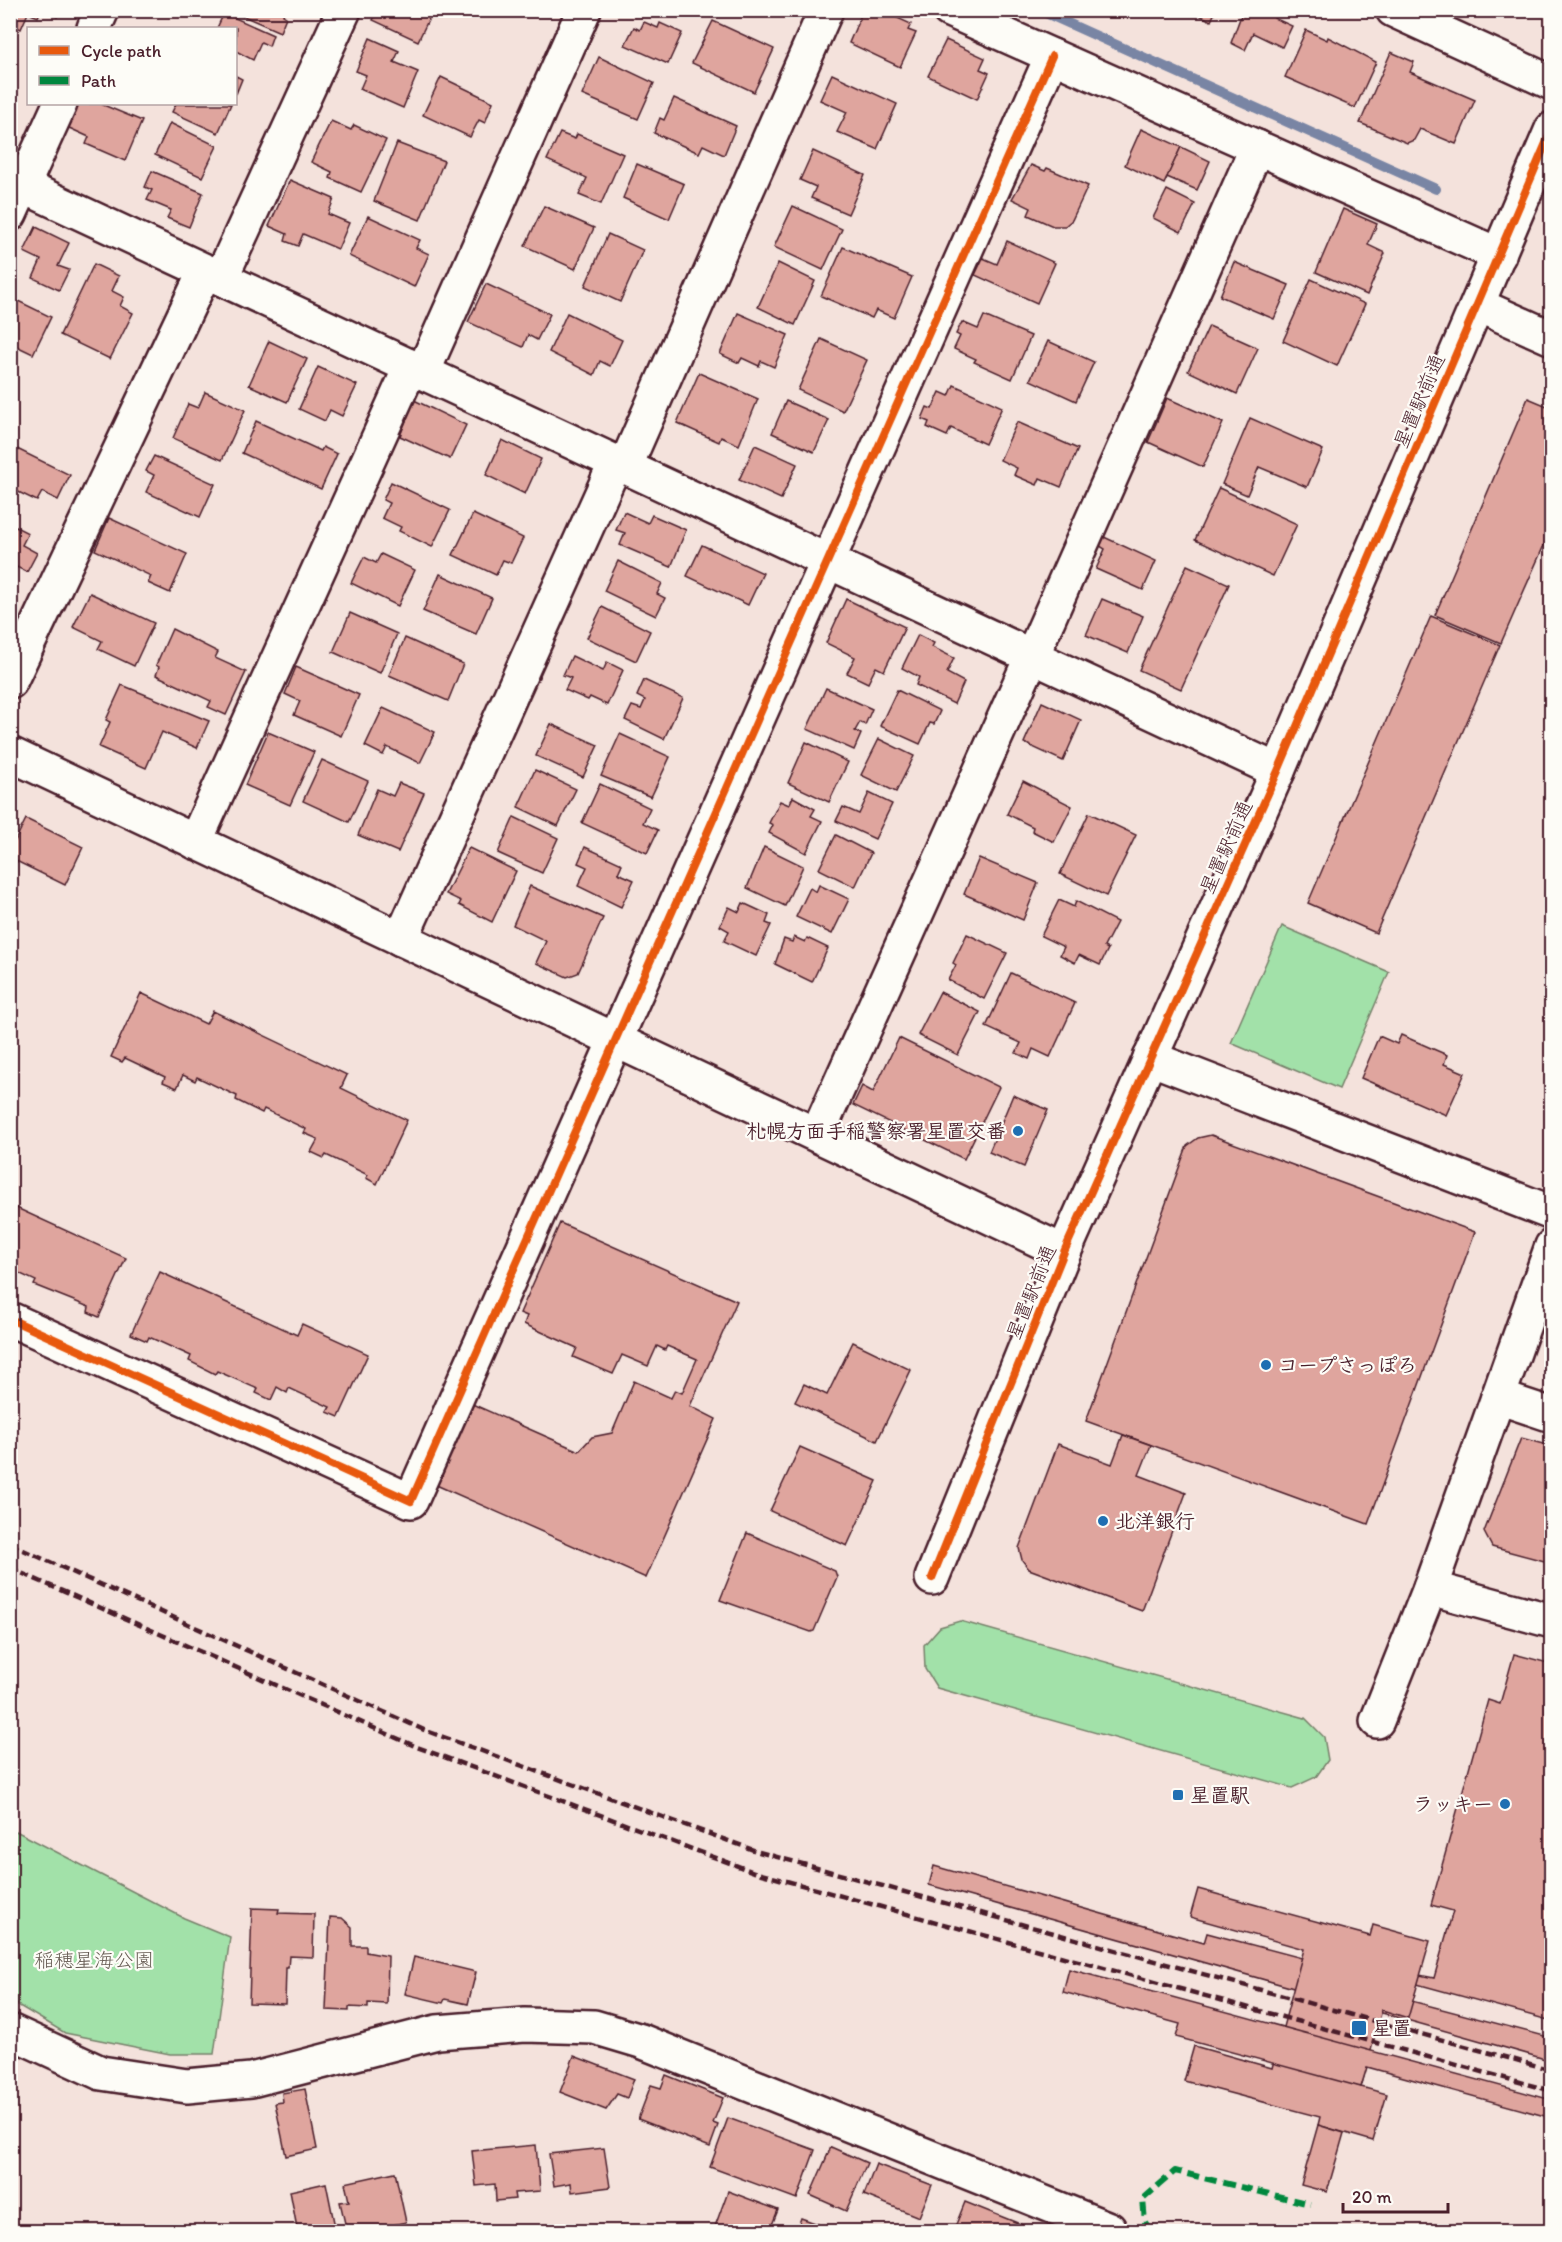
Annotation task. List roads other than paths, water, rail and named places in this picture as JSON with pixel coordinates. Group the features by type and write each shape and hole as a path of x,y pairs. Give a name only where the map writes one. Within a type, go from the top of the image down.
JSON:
{"street":[{"path":"94,27 102,10"},
{"path":"10,682 344,10"},
{"path":"195,842 584,10"},
{"path":"401,939 621,464 826,10"},
{"path":"949,10 1499,255"},
{"path":"1393,10 1551,83"},
{"path":"10,1319 411,1501 1052,56"},
{"path":"59,105 15,193 213,274 1278,771"},
{"name":"星置駅前通","path":"932,1578 1064,1252 1278,771 1551,129"},
{"path":"817,1135 1257,147"},
{"path":"1478,305 1551,338"},
{"path":"10,754 1064,1252"},
{"path":"1149,1058 1551,1213"},
{"path":"1377,1721 1431,1588 1551,1246"},
{"path":"1498,1397 1551,1415"},
{"path":"1431,1588 1551,1621"},
{"path":"10,2031 101,2073 187,2086 250,2080 437,2032 525,2025 594,2027 663,2050 1109,2229 1108,2232"}],"waterway":[{"path":"1039,10 1436,189"}],"railway":[{"path":"10,1544 424,1730 759,1852 1552,2070"},
{"path":"10,1568 417,1747 754,1872 1552,2091"}],"place":[{"name":"札幌方面手稲警察署星置交番","path":"1018,1131"},
{"name":"コープさっぽろ","path":"1266,1365"},
{"name":"北洋銀行","path":"1103,1521"},
{"name":"星置駅","path":"1178,1795"},
{"name":"ラッキー","path":"1505,1804"},
{"name":"星置","path":"1359,2028"}],"park label":[{"name":"稲穂星海公園","path":"94,1960"}]}
